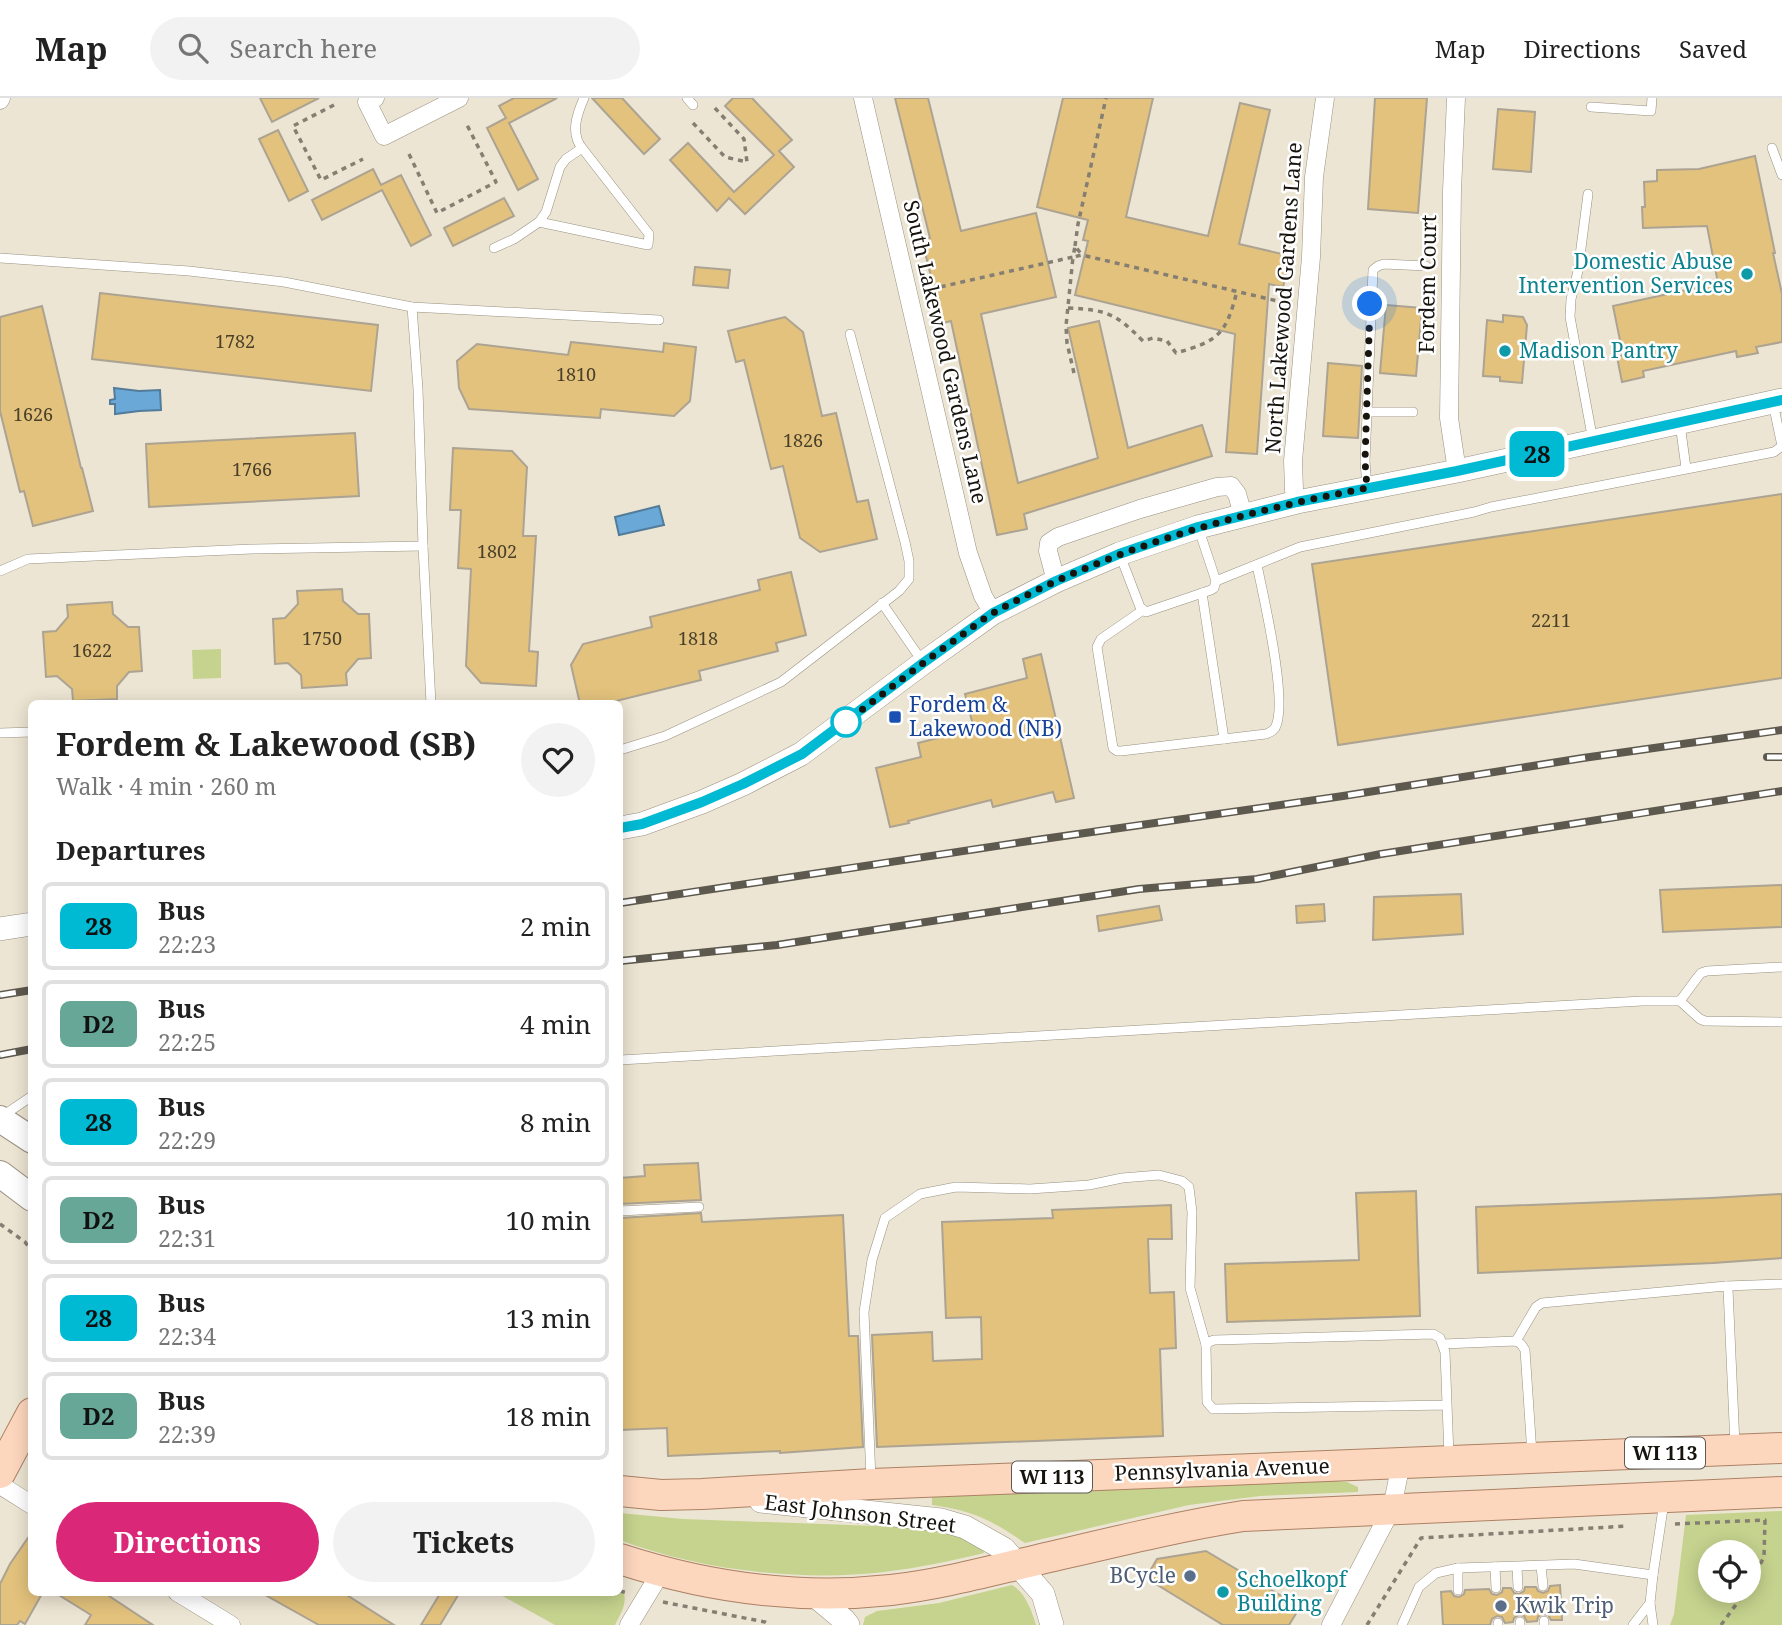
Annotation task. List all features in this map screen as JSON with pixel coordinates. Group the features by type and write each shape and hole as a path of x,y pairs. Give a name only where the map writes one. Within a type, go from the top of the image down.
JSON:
{"main road":[{"path":"0,1118 28,1137"},
{"path":"2,1178 28,1195"},
{"path":"5,1463 28,1420"},
{"name":"Pennsylvania Avenue","path":"623,1491 661,1495 702,1494 872,1484 1782,1448"},
{"name":"WI 113","path":"623,1560 661,1572 738,1588 813,1594 890,1590 962,1579 1192,1524 1243,1516 1392,1508 1670,1511 1782,1492"}],"street":[{"path":"375,98 368,102 384,136 459,98"},
{"name":"South Lakewood Gardens Lane","path":"863,98 968,553 993,613"},
{"name":"North Lakewood Gardens Lane","path":"1297,502 1293,461 1311,257 1314,177 1325,98"},
{"name":"Fordem Court","path":"1456,98 1449,418 1457,471"},
{"path":"623,827 642,824 702,802 802,754 993,613 1056,581 1119,554 1198,527 1297,502 1457,471 1777,401"},
{"path":"1056,581 1048,551 1049,543 1058,537 1140,509 1217,487 1231,486 1237,494 1243,515"},
{"path":"1,927 28,924"},
{"path":"1331,1625 1392,1508 1401,1463"},
{"path":"0,1485 28,1502"},
{"name":"East Johnson Street","path":"702,1494 941,1520 965,1527 993,1541 1019,1564 1043,1594 1052,1625"},
{"path":"629,1625 661,1572"},
{"path":"813,1594 848,1625"},
{"path":"184,1596 231,1625"}],"lane":[{"path":"539,222 648,245 649,234 578,142 575,132 579,108 584,98"},
{"path":"1591,107 1651,111 1652,98"},
{"path":"494,248 514,239 539,222 546,212 560,167 566,159 582,148"},
{"path":"1772,148 1782,175"},
{"path":"1588,194 1570,317 1593,442"},
{"path":"0,258 188,271 284,282 412,307 659,320"},
{"path":"1367,488 1366,412 1373,270 1384,264 1426,265"},
{"path":"412,307 431,700"},
{"path":"623,749 665,736 781,682 899,591 909,579 905,542 850,334"},
{"path":"1216,581 1300,547 1774,452 1782,446 1777,401"},
{"path":"1366,412 1413,412"},
{"path":"1679,423 1686,468"},
{"path":"1198,527 1216,581 1214,588 1146,612 1143,610 1098,643 1116,751 1266,734 1277,725 1280,687 1257,565"},
{"path":"0,571 27,559 252,549 423,546"},
{"path":"1119,554 1143,610"},
{"path":"1202,593 1224,739"},
{"path":"882,603 923,663"},
{"path":"0,733 28,732"},
{"path":"1680,1001 1702,973 1707,971 1782,967"},
{"path":"623,1060 1642,1001 1680,1001 1699,1019 1706,1021 1782,1022"},
{"path":"0,1118 28,1099"},
{"path":"872,1484 864,1312 872,1260 885,1218 920,1194 956,1187 1030,1189 1088,1185 1122,1178 1159,1175 1182,1181 1189,1187 1192,1212 1190,1288 1206,1345 1207,1402 1213,1409 1447,1405"},
{"path":"623,1211 699,1207"},
{"path":"1516,1341 1536,1307 1542,1303 1726,1286 1782,1284"},
{"path":"1726,1286 1735,1450"},
{"path":"1206,1345 1213,1340 1433,1335 1440,1338 1445,1352 1449,1461"},
{"path":"1443,1344 1516,1341 1521,1344 1525,1350 1533,1458"},
{"path":"1653,1625 1650,1603 1653,1575 1670,1511"},
{"path":"1402,1625 1419,1587 1436,1573 1458,1569 1574,1564 1653,1575"},
{"path":"1541,1566 1543,1586"},
{"path":"1495,1567 1496,1588"},
{"path":"1517,1567 1518,1587"},
{"path":"1458,1569 1458,1591"},
{"path":"1633,1625 1650,1603"}],"path":[{"path":"1074,373 1066,334 1073,257 1106,98"},
{"path":"334,105 293,126 321,180 363,159"},
{"path":"693,123 724,157 747,162 744,139 712,105"},
{"path":"409,154 438,213 496,182 467,125"},
{"path":"1075,246 1082,255"},
{"path":"930,289 1082,255 1286,303"},
{"path":"1068,307 1095,310 1115,316 1143,341 1153,338 1167,341 1176,353 1208,343 1216,337 1228,319 1237,291"},
{"path":"0,1224 28,1246"},
{"path":"1670,1511 1765,1520 1764,1557 1761,1563"},
{"path":"1367,1625 1421,1538 1640,1525"},
{"path":"623,1592 770,1625"},
{"path":"1721,1625 1737,1603"}],"green space":[{"path":"221,649 221,678 193,679 192,650"},
{"path":"1336,1481 1358,1487 1358,1492 1260,1496 1189,1505 1025,1543 982,1518 932,1505 932,1497"},
{"path":"1782,1511 1782,1625 1670,1625 1674,1614 1686,1515"},
{"path":"623,1513 683,1519 932,1528 955,1535 983,1549 984,1553 884,1572 819,1575 716,1566 623,1541"},
{"path":"1012,1585 1024,1597 1036,1625 863,1625 865,1617 877,1611 939,1603"},
{"path":"623,1590 625,1601 615,1625 555,1625 502,1596 623,1596"}],"water":[{"path":"114,388 160,390 161,410 115,414 115,404 110,404 110,400 115,399"},
{"path":"659,506 664,525 619,535 615,517"}],"building":[{"path":"260,98 319,98 272,122"},
{"path":"514,98 557,98 509,123 538,179 518,190 487,128 506,118 499,106"},
{"path":"592,98 622,98 660,139 644,154"},
{"path":"733,98 752,98 792,140 779,151 794,167 745,214 729,198 717,211 670,160 688,143 734,192 774,155 725,106"},
{"path":"895,98 928,98 961,231 1036,213 1056,297 981,314 1018,483 1098,458 1068,328 1099,321 1128,448 1202,425 1212,456 1024,514 1027,529 997,535 951,321 940,324 922,240 930,238"},
{"path":"1063,98 1153,98 1126,217 1208,236 1240,103 1270,110 1239,244 1291,256 1283,287 1269,284 1257,454 1226,452 1235,334 1075,295 1088,241 1083,240 1088,220 1037,207"},
{"path":"1375,98 1427,98 1418,213 1368,209"},
{"path":"1498,109 1535,112 1531,172 1493,169"},
{"path":"278,130 308,191 289,201 259,139"},
{"name":"Domestic Abuse Intervention Services","path":"1755,156 1782,294 1782,342 1756,347 1758,353 1737,357 1736,351 1643,371 1644,377 1622,382 1617,357 1623,355 1613,306 1718,283 1707,226 1643,228 1644,182 1657,181 1657,170 1699,169"},
{"path":"373,169 381,185 401,175 431,235 411,246 382,190 322,220 312,200"},
{"path":"504,198 514,216 453,246 444,228"},
{"path":"695,267 730,270 728,288 693,285"},
{"path":"100,293 378,325 371,391 92,359"},
{"path":"1386,305 1422,308 1416,376 1380,373"},
{"path":"42,306 93,511 33,526 24,491 20,492 0,411 0,317"},
{"name":"Madison Pantry","path":"1503,315 1523,317 1527,325 1522,383 1483,376 1487,320 1503,322"},
{"path":"785,317 803,332 822,416 836,413 857,502 868,500 877,539 820,552 800,538 783,466 771,469 744,360 736,362 728,331"},
{"path":"571,342 663,352 664,343 696,347 690,401 674,416 601,409 600,418 469,409 459,388 457,361 477,344 568,355"},
{"path":"1328,363 1362,366 1358,438 1323,436"},
{"path":"355,433 359,496 149,507 146,444"},
{"path":"453,448 512,451 527,467 523,536 536,536 529,651 538,652 536,686 481,683 466,666 471,569 458,568 461,510 450,510"},
{"path":"1782,494 1782,678 1338,745 1312,564"},
{"path":"791,572 806,635 776,643 778,651 699,671 701,680 620,700 579,700 571,665 583,644 652,627 650,617 760,590 758,580"},
{"path":"342,589 343,601 358,614 369,614 371,658 358,659 346,673 347,685 302,688 301,675 288,663 275,664 273,619 285,618 298,604 297,591"},
{"path":"112,602 113,614 128,627 139,627 142,671 129,672 117,686 117,699 73,700 72,689 57,676 46,677 43,632 56,631 68,617 67,605"},
{"path":"1041,654 1074,798 1056,802 1053,792 993,807 991,800 890,827 876,768 921,757 918,743 974,729 965,694 1027,678 1023,659"},
{"path":"1782,885 1782,927 1663,932 1660,890"},
{"path":"1461,894 1463,934 1373,940 1374,897"},
{"path":"1324,904 1325,921 1297,923 1296,906"},
{"path":"1159,906 1162,920 1099,931 1097,916"},
{"path":"698,1163 701,1200 623,1204 623,1178 645,1176 644,1165"},
{"path":"1416,1191 1420,1316 1227,1322 1225,1264 1359,1260 1356,1193"},
{"path":"1782,1194 1782,1258 1478,1273 1476,1207"},
{"path":"1171,1205 1172,1239 1148,1239 1150,1293 1174,1292 1176,1348 1160,1349 1163,1436 877,1447 872,1335 932,1332 933,1361 982,1359 981,1317 946,1318 942,1222 1053,1218 1052,1210"},
{"path":"701,1213 702,1222 843,1215 849,1336 858,1336 863,1447 780,1453 668,1456 667,1428 623,1430 623,1218"},
{"path":"28,1538 28,1596 41,1596 25,1624 20,1621 17,1625 0,1625 0,1584"},
{"name":"Schoelkopf Building","path":"1206,1551 1300,1607 1289,1625 1223,1625 1146,1578 1157,1559"},
{"name":"Kwik Trip","path":"1560,1585 1562,1620 1551,1620 1548,1615 1543,1614 1537,1621 1527,1622 1524,1616 1519,1615 1513,1622 1505,1623 1502,1617 1497,1616 1492,1619 1490,1625 1443,1625 1441,1592 1451,1591 1454,1596 1459,1597 1465,1590 1489,1589 1492,1594 1497,1595 1503,1588 1511,1588 1514,1593 1519,1594 1525,1587 1536,1587 1543,1593 1548,1591 1550,1586"},
{"path":"60,1596 109,1596 153,1625 85,1625 91,1615"},
{"path":"267,1596 348,1596 394,1625 319,1625"},
{"path":"439,1596 458,1596 440,1625 421,1625"}],"railway":[{"path":"623,903 1782,730"},
{"path":"1767,757 1782,757"},
{"path":"623,961 777,945 1139,889 1257,879 1381,854 1782,791"},
{"path":"0,995 28,991"},
{"path":"0,1055 28,1050"}],"bus line":[{"name":"28","path":"623,827 642,824 702,802 802,754 993,613 1056,581 1119,554 1198,527 1297,502 1457,471 1782,400"}],"place":[{"name":"Domestic Abuse Intervention Services","path":"1747,274"},
{"name":"Madison Pantry","path":"1505,351"},
{"name":"Fordem & Lakewood (NB)","path":"895,717"},
{"name":"BCycle","path":"1190,1576"},
{"name":"Schoelkopf Building","path":"1223,1592"},
{"name":"Kwik Trip","path":"1501,1606"}],"route":[{"path":"846,722 844,723 993,613 1056,581 1119,554 1198,527 1367,488 1365,461 1370,304"}]}
